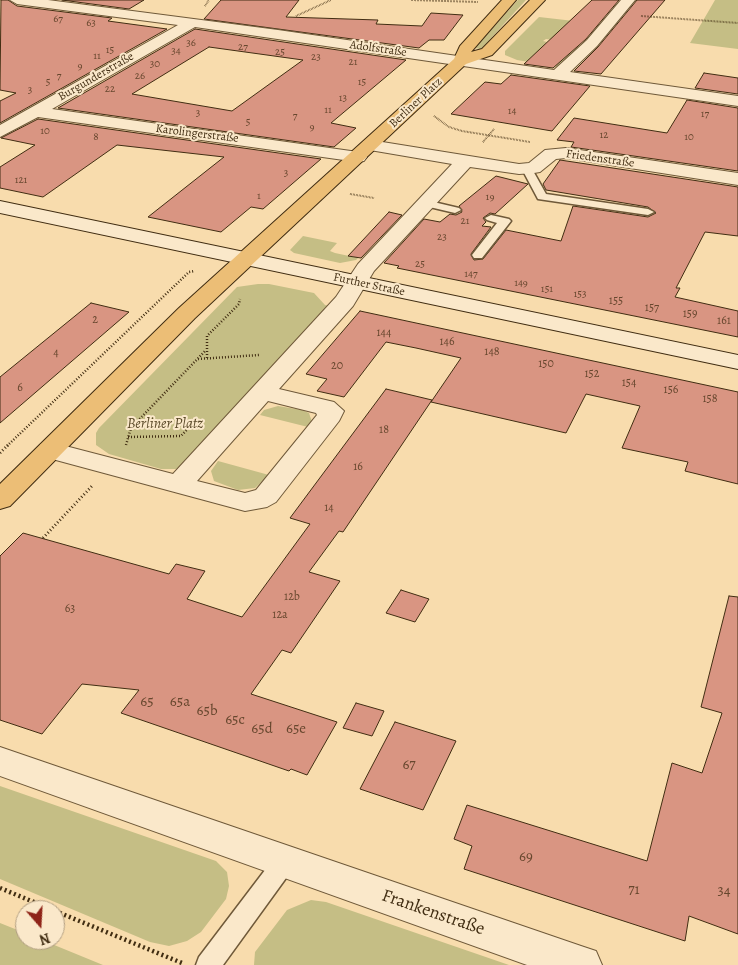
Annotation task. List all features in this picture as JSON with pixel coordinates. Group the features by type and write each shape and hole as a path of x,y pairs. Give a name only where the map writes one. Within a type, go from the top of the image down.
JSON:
{"main road":[{"path":"461,61 487,52 538,0"},
{"path":"461,61 464,49 508,2"},
{"name":"Berliner Platz","path":"0,500 187,313 461,61"}],"street":[{"name":"Adolfstraße","path":"17,0 278,34 738,101"},
{"path":"557,75 592,43 628,0"},
{"path":"146,17 169,4"},
{"name":"Burgunderstraße","path":"0,132 192,23"},
{"name":"Karolingerstraße","path":"36,112 364,151"},
{"name":"Berliner Platz","path":"364,151 466,160"},
{"name":"Friedenstraße","path":"527,169 534,168 546,157 558,153 738,179"},
{"path":"179,484 345,301 372,261 466,160 527,169"},
{"name":"Further Straße","path":"0,207 738,362"},
{"path":"50,450 244,502 257,501 266,496 330,416 331,411 261,392"},
{"name":"Frankenstraße","path":"0,761 581,965"}],"lane":[{"path":"527,169 542,197 648,212"},
{"path":"425,203 455,210"},
{"path":"478,255 505,220 491,218"},
{"path":"208,965 286,860"}],"path":[{"path":"278,34 297,16 331,0"},
{"path":"411,0 508,2"},
{"path":"618,13 690,21 738,23"},
{"path":"431,115 450,127 489,136 560,147 558,153"},
{"path":"489,136 494,130"},
{"path":"43,538 124,452 131,428 207,349"},
{"path":"197,359 297,353"},
{"path":"128,437 181,436 193,422 236,420"},
{"path":"0,888 29,900"},
{"path":"65,915 187,965"}],"green space":[{"path":"518,0 526,0 481,49 475,48"},
{"path":"715,0 738,0 738,49 690,43"},
{"path":"539,17 600,24 581,43 546,39 543,41 547,42 542,47 578,47 559,67 517,60 505,55 505,51"},
{"path":"303,236 337,243 330,251 354,257 367,249 356,260 340,263 294,253 290,250"},
{"name":"Berliner Platz","path":"269,284 314,293 325,305 329,306 183,466 176,469 161,469 109,454 96,445 96,433 99,428 237,287"},
{"path":"278,406 309,413 312,422 308,427 260,415 264,410"},
{"path":"218,461 269,475 255,488 238,490 214,481 211,471"},
{"path":"0,786 216,861 227,872 229,886 226,899 201,932 187,941 169,946 150,942 65,906 65,900 50,900 0,879"},
{"path":"311,900 326,902 509,965 254,965 255,952 287,910"},
{"path":"0,923 15,929 15,950 65,949 103,965 0,965"}],"building":[{"path":"1,0 8,0 17,6 112,18 108,21 167,29 0,123 0,101 16,93 0,90"},
{"path":"62,0 144,0 129,9"},
{"path":"221,0 299,0 286,17 378,20 376,24 422,26 431,13 463,15 444,40 429,40 419,48 204,19"},
{"path":"592,0 619,0 586,39 553,68 524,64"},
{"path":"637,0 665,0 601,74 574,71 598,47"},
{"path":"195,29 406,60 331,123 356,128 334,147 58,108","holes":["209,47 303,60 232,111 132,94"]},
{"path":"704,73 738,78 738,94 695,88"},
{"path":"511,75 590,86 552,131 451,114 485,82 501,84"},
{"path":"687,100 738,108 738,171 571,147 574,142 557,140 574,118 667,133"},
{"path":"38,119 321,159 263,209 251,207 221,232 148,217 224,157 117,145 43,197 0,188 0,167 35,145 1,138"},
{"path":"560,160 738,187 738,236 705,232 676,288 680,288 675,297 738,311 738,337 397,268 399,266 384,263 424,219 440,222 450,214 456,215 462,212 459,206 496,176 528,184 495,214 490,213 483,218 486,222 482,226 491,227 471,254 474,260 483,259 506,230 561,241 573,206 648,217 656,213 648,207 546,190 543,184"},
{"path":"389,212 402,215 361,258 348,256"},
{"path":"91,303 129,312 0,423 0,377"},
{"path":"360,311 738,392 738,484 685,471 688,462 622,448 640,406 586,394 566,433 431,402 461,358 416,348 386,342 344,397 317,391 327,379 306,374"},
{"path":"386,389 432,400 343,532 339,531 309,572 340,581 291,653 282,650 251,694 337,722 307,775 291,769 289,771 121,713 139,690 82,684 42,734 0,720 0,556 23,533 169,574 176,564 205,571 187,599 242,617 310,524 290,518"},
{"path":"401,590 429,599 415,622 386,613"},
{"path":"729,596 738,597 738,934 689,916 685,941 464,869 472,846 454,839 467,805 647,861 672,763 702,773 722,713 701,707"},
{"path":"356,703 384,711 372,736 343,728"},
{"path":"395,722 456,741 423,810 360,789"}]}
